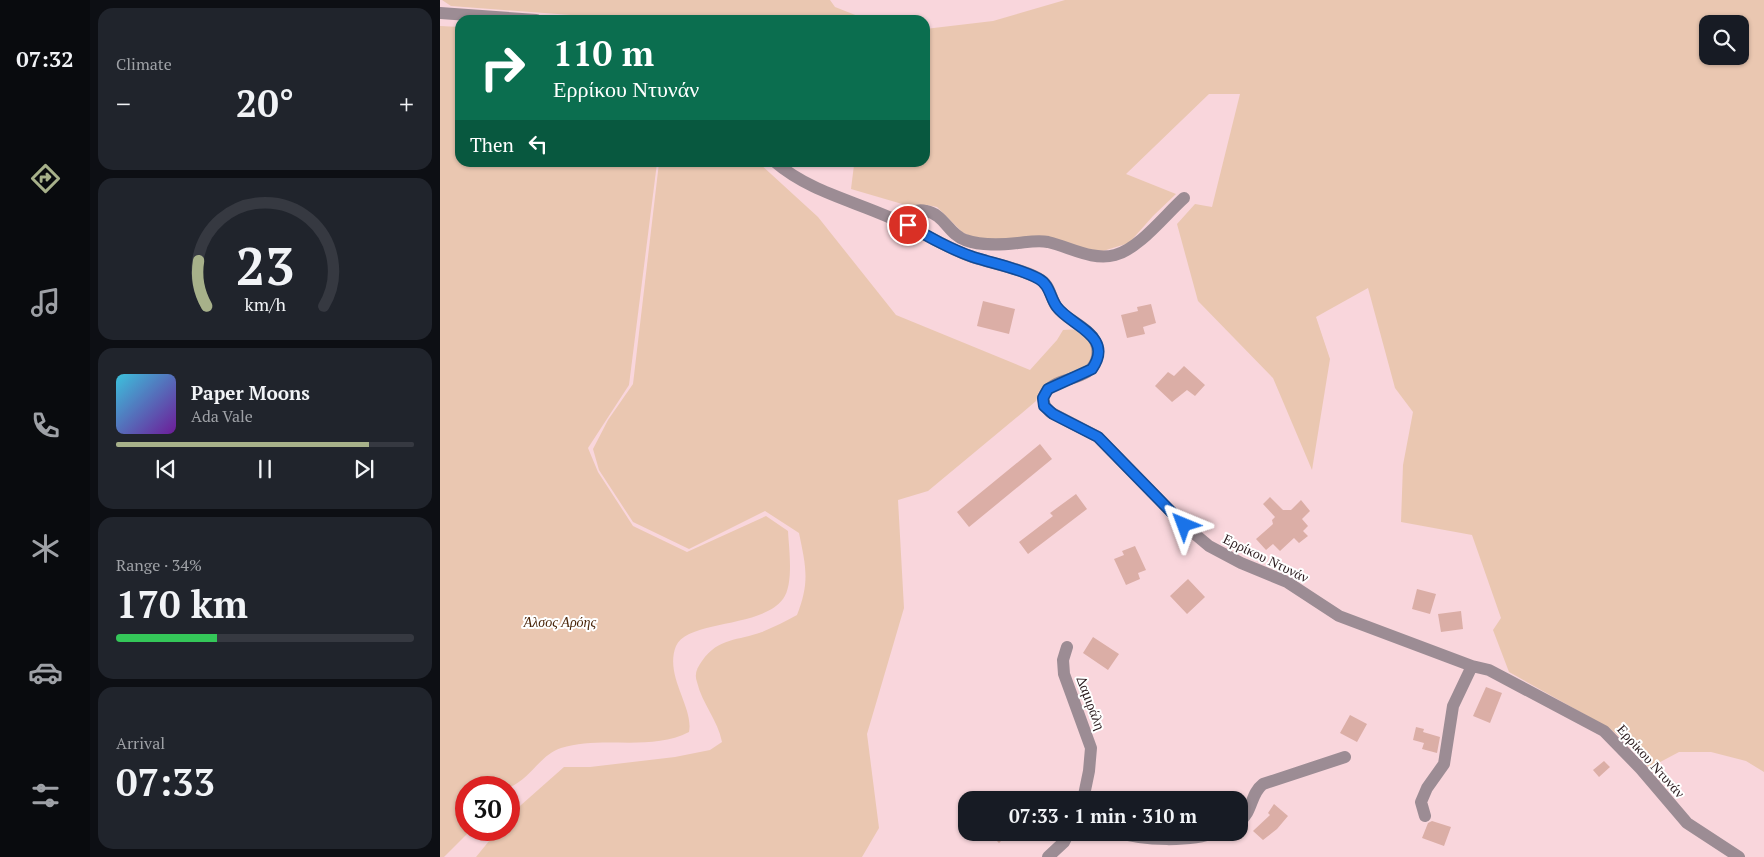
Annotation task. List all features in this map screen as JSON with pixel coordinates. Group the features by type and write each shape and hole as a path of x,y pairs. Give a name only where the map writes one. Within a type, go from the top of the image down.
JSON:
{"street":[{"path":"440,13 467,15"},
{"name":"Ερρίκου Ντυνάν","path":"780,167 817,190 900,222 960,252 1031,275 1046,284 1060,310 1084,328 1092,337 1097,352 1092,369 1058,383 1046,392 1043,398 1044,406 1053,414 1098,437 1184,525 1209,546 1235,560 1286,582 1339,616 1472,666 1489,670 1523,686 1604,731 1641,769 1687,823 1739,857"},
{"path":"900,222 908,213 926,210 944,221 959,238 980,244 1000,245 1036,241 1048,242 1083,254 1099,257 1114,256 1128,250 1141,241 1184,198"},
{"name":"Δαμιράλη","path":"1067,647 1063,660 1064,674 1091,748 1085,791"},
{"path":"1425,816 1421,802 1426,788 1444,764 1453,706 1472,666"},
{"path":"1248,812 1257,790 1263,784 1345,757"},
{"path":"1048,857 1064,841"}],"green space":[{"path":"442,0 830,0 835,7 855,15 571,15 451,6"},
{"path":"1065,0 1764,0 1764,772 1746,761 1711,752 1679,752 1649,768 1626,742 1609,728 1509,672 1493,630 1501,618 1472,535 1401,522 1403,465 1413,412 1395,388 1368,288 1316,317 1330,359 1312,470 1273,378 1198,301 1177,224 1195,204 1212,207 1240,94 1209,94 1126,174 1176,194 1129,243 1103,251 972,237 962,232 937,207 927,205 909,206 851,189 854,167 930,167 930,28 993,21"},
{"name":"Άλσος Αρόης","path":"440,26 455,27 455,167 656,167 629,385 588,448 598,472 633,526 687,552 766,516 788,531 790,566 789,585 786,593 783,599 773,608 743,620 694,632 683,638 676,646 673,657 674,669 687,712 689,732 674,738 658,741 577,744 561,748 547,756 520,781 520,776 455,776 455,841 460,841 444,857 440,857"},
{"path":"659,167 763,167 818,217 896,315 1030,370 1057,340 1063,330 1080,331 1087,337 1094,352 1087,367 1045,385 1039,391 1036,401 928,491 898,500 904,608 867,734 879,828 862,857 476,857 489,841 520,841 520,806 564,767 590,767 675,757 710,750 722,742 717,726 699,690 696,671 708,653 715,648 729,641 762,632 780,624 797,615 801,603 806,574 799,533 765,511 689,549 633,522 599,470 593,449 608,420 633,384"}],"building":[{"path":"983,301 1015,309 1009,334 977,326"},
{"path":"1151,304 1156,323 1143,327 1145,334 1127,338 1121,315 1138,311 1137,307"},
{"path":"1184,366 1205,385 1195,396 1187,390 1172,402 1155,386 1168,372 1174,376"},
{"path":"1040,444 1052,459 969,527 957,512"},
{"path":"1076,494 1087,509 1028,554 1019,542 1053,516 1050,513"},
{"path":"1270,497 1283,510 1291,510 1301,500 1310,511 1302,519 1308,526 1303,531 1308,536 1299,543 1294,538 1280,551 1273,544 1266,550 1256,539 1273,524 1272,520 1275,517 1263,504"},
{"path":"1135,546 1146,570 1138,573 1140,579 1126,585 1114,559 1124,555 1122,551"},
{"path":"1188,579 1205,597 1187,614 1170,596"},
{"path":"1417,589 1436,594 1430,614 1412,609"},
{"path":"1461,611 1463,629 1441,632 1438,614"},
{"path":"1093,637 1119,654 1108,670 1083,653"},
{"path":"1486,687 1502,693 1490,723 1473,716"},
{"path":"1350,715 1367,724 1357,742 1340,733"},
{"path":"1416,727 1424,729 1423,732 1440,737 1437,753 1422,749 1424,743 1413,740"},
{"path":"1604,761 1610,767 1599,777 1593,770"},
{"path":"1274,804 1288,816 1277,829 1263,840 1253,831 1270,815 1268,813"},
{"path":"1432,821 1451,827 1444,846 1422,838 1428,823"}],"route":[{"path":"908,225 960,252 1031,275 1046,284 1056,307 1088,332 1096,343 1097,352 1096,362 1092,369 1052,386 1044,394 1044,406 1053,414 1098,437 1114,451 1184,525"}]}
